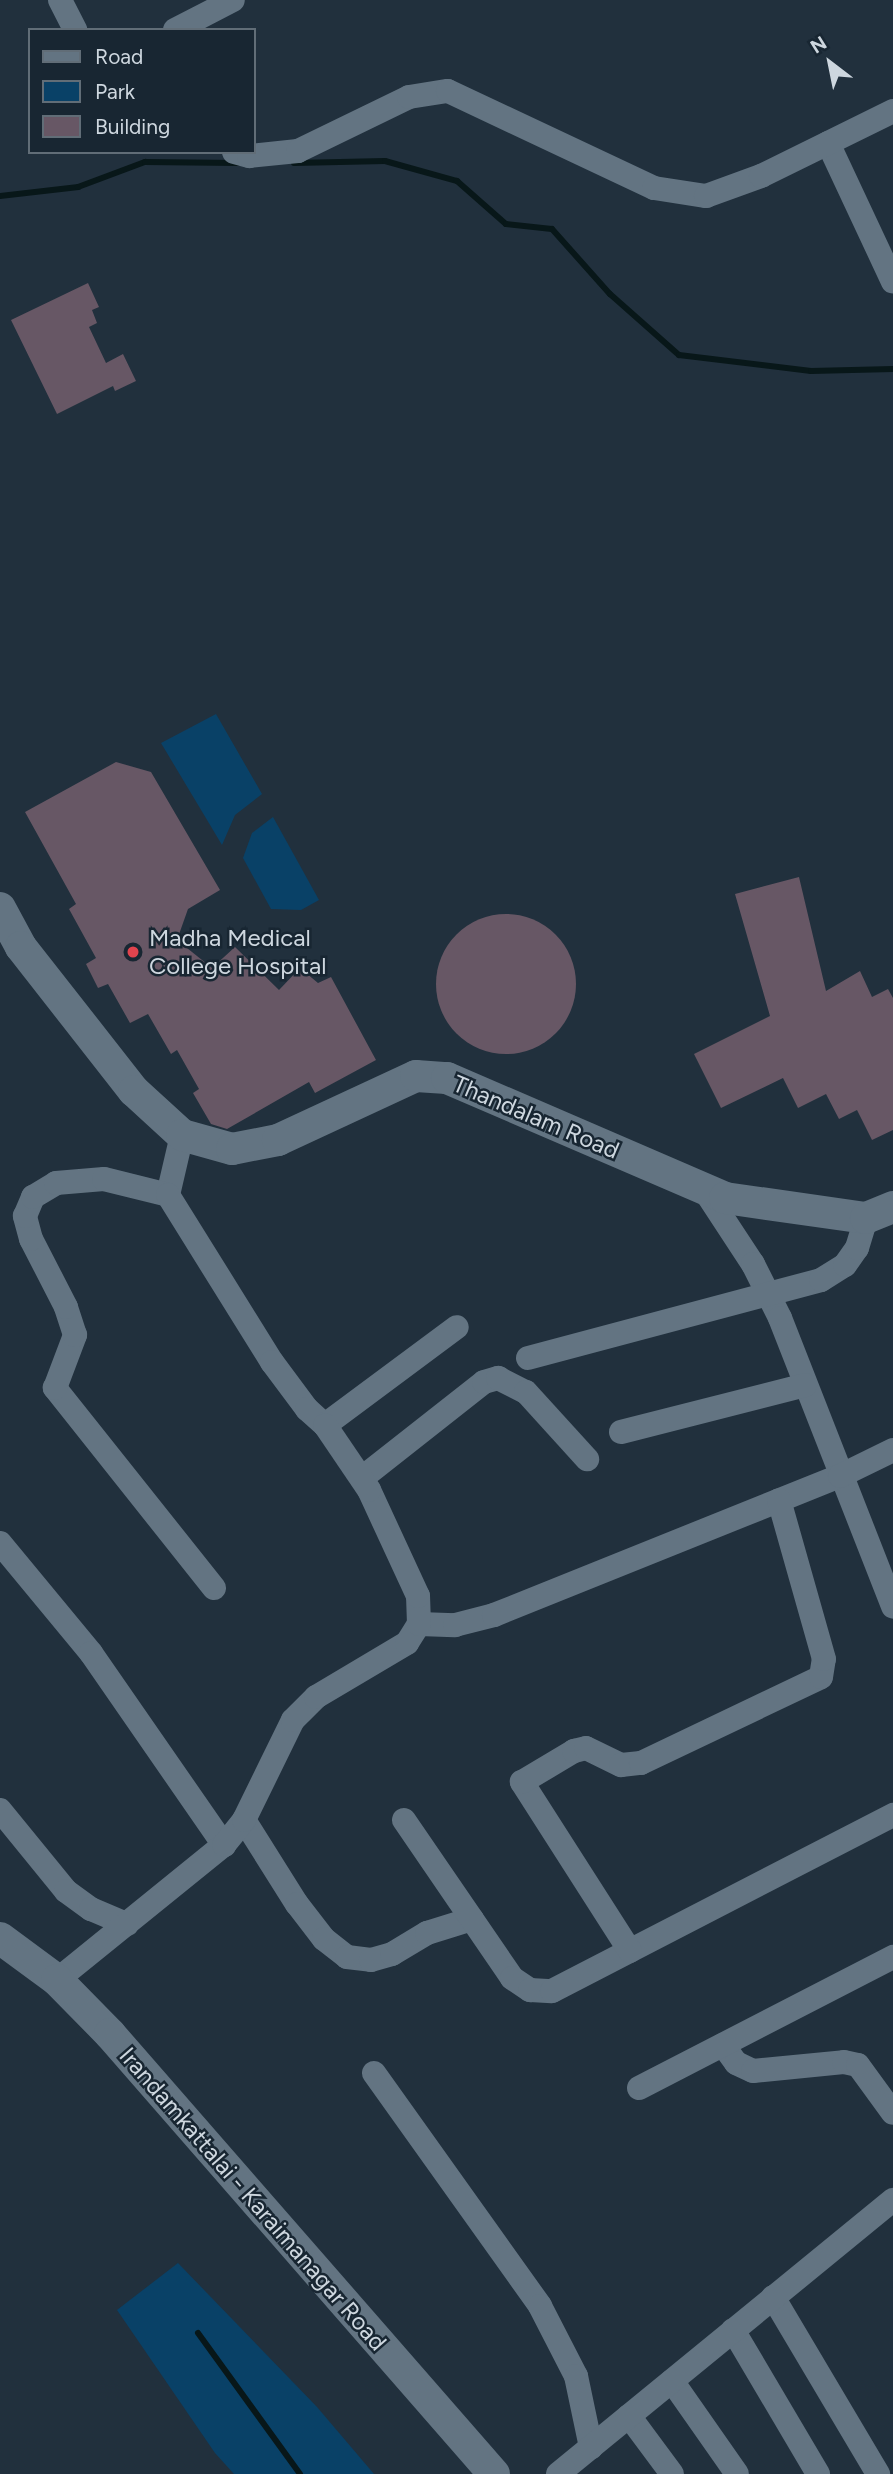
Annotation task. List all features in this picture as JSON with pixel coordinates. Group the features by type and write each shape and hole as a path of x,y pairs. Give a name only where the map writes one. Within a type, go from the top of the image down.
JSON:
{"street":[{"path":"60,0 74,28"},
{"path":"179,28 233,0"},
{"path":"242,154 249,156 298,151 409,97 448,91 654,188 706,196 828,143 893,111"},
{"path":"828,143 893,282"},
{"name":"Thandalam Road","path":"0,908 21,947 134,1091 183,1135 232,1149 278,1140 416,1076 447,1078 725,1198 879,1212"},
{"path":"57,1980 224,1845 244,1820 278,1742 293,1720 316,1697 407,1643 419,1624 418,1597 362,1478 325,1425 307,1409 272,1362 169,1195 183,1135"},
{"path":"169,1195 104,1180 56,1183 33,1197 25,1216 30,1239 66,1307 75,1335 55,1388 214,1588"},
{"path":"703,1188 769,1296 893,1607"},
{"path":"528,1358 821,1280 845,1265 879,1212"},
{"path":"325,1425 457,1327"},
{"path":"362,1478 484,1382 498,1378 526,1392 587,1459"},
{"path":"621,1432 805,1385"},
{"path":"419,1624 455,1625 494,1615 840,1476 893,1450"},
{"path":"630,1951 522,1782 574,1751 586,1748 621,1765 640,1763 821,1677 824,1659 779,1500"},
{"path":"0,1543 91,1653 224,1845"},
{"path":"0,1810 66,1891 91,1909 127,1924"},
{"path":"404,1821 512,1978 530,1990 552,1991 893,1815"},
{"path":"244,1820 297,1905 324,1939 347,1957 371,1960 392,1954 427,1933 472,1919"},
{"name":"Irandamkattalai - Karaimanagar Road","path":"0,1938 57,1980 110,2034 494,2474"},
{"path":"639,2088 893,1957"},
{"path":"723,2045 736,2063 753,2070 844,2062 858,2065 893,2113"},
{"path":"374,2073 540,2306 576,2376 591,2447"},
{"path":"558,2474 893,2200"},
{"path":"773,2297 878,2474"},
{"path":"733,2330 818,2474"},
{"path":"672,2381 737,2474"},
{"path":"629,2416 672,2474"}],"green space":[{"path":"216,714 262,794 235,815 222,845 161,743"},
{"path":"273,817 319,900 301,910 271,909 243,858 252,833"},
{"path":"178,2263 317,2407 374,2474 234,2474 215,2453 117,2310"}],"building":[{"path":"88,283 99,307 92,310 97,323 89,327 106,363 123,354 136,381 115,391 113,386 57,414 11,320"},
{"name":"Madha Medical College Hospital","path":"116,762 151,772 220,890 188,909 177,940 212,968 235,947 279,990 300,968 318,983 331,977 376,1060 315,1093 309,1082 227,1129 211,1124 193,1093 199,1089 177,1050 171,1054 148,1014 130,1023 108,984 98,988 86,964 96,958 69,909 76,904 25,812"},
{"path":"799,877 826,991 860,971 872,997 888,989 893,998 893,1130 872,1140 857,1110 839,1119 826,1094 798,1108 783,1078 721,1108 694,1054 770,1016 735,894"},
{"path":"506,914 533,919 556,934 571,957 576,984 571,1011 556,1034 533,1049 506,1054 479,1049 456,1034 441,1011 436,984 441,957 456,934 479,919"}],"waterway":[{"path":"294,163 385,161 457,181 506,224 552,229 610,294 679,355 811,371 893,369"},
{"path":"0,196 78,187 145,162 238,163"},
{"path":"198,2333 300,2474"}],"place":[{"name":"Madha Medical College Hospital","path":"133,952"}]}
